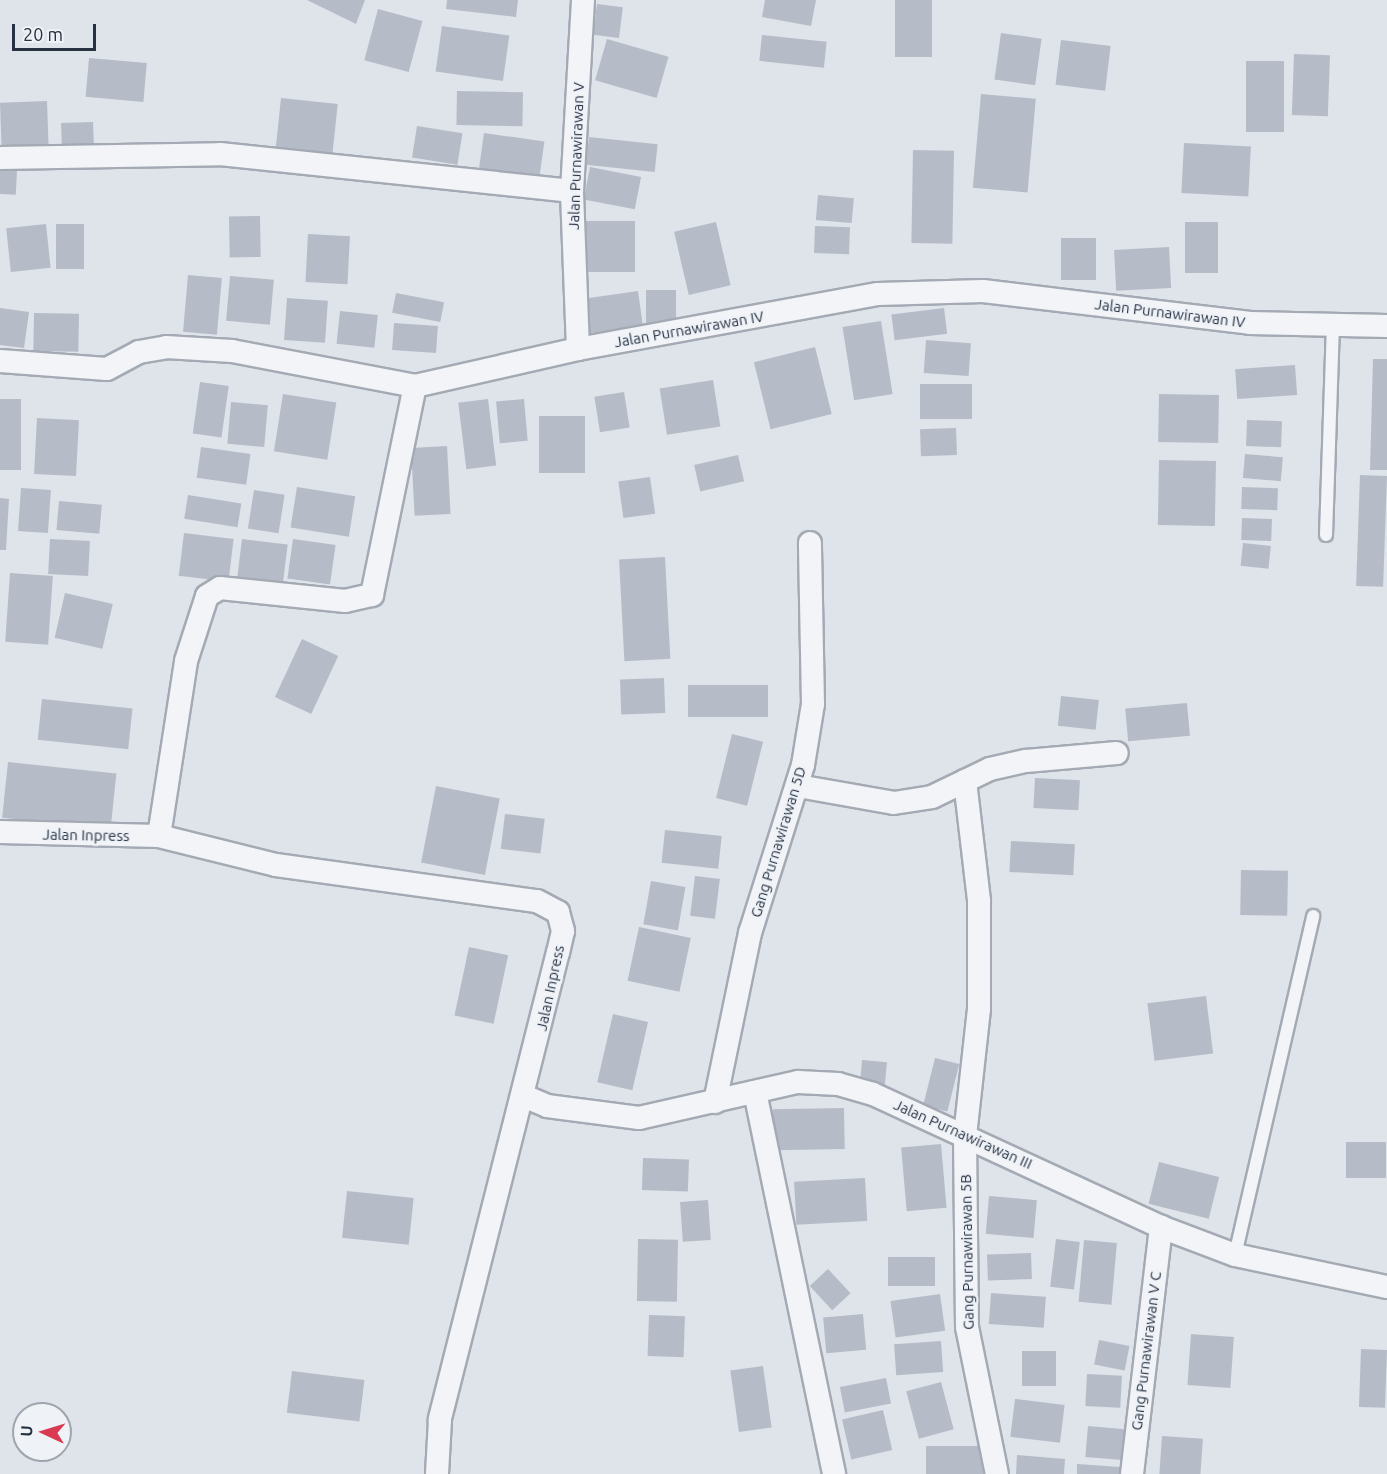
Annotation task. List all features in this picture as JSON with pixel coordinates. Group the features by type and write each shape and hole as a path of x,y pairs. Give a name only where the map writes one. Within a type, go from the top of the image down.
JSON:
{"street":[{"name":"Jalan Purnawirawan V","path":"578,349 572,191 583,0"},
{"path":"0,158 220,154 572,191"},
{"name":"Jalan Purnawirawan IV","path":"0,361 107,369 139,352 166,347 243,353 415,386 578,349 878,294 971,291 1250,323 1387,326"},
{"path":"159,836 186,661 207,596 220,588 345,601 372,595 415,386"},
{"name":"Gang Purnawirawan 5D","path":"715,1102 750,933 798,786 813,704 810,543"},
{"path":"798,786 894,803 932,796 965,781 1026,760 1117,753"},
{"name":"Gang Purnawirawan 5B","path":"965,781 979,901 979,966 972,1100 965,1136 967,1327 997,1474"},
{"name":"Jalan Inpress","path":"0,832 159,836 276,865 537,901 558,912 563,931 526,1097 440,1420 437,1474"},
{"name":"Jalan Purnawirawan III","path":"526,1097 547,1106 639,1118 798,1082 838,1084 965,1136 1161,1227 1235,1255 1387,1287"},
{"path":"756,1092 834,1474"},
{"name":"Gang Purnawirawan V C","path":"1132,1474 1161,1227"}],"lane":[{"path":"1326,535 1333,326"},
{"path":"1235,1255 1313,916"}],"building":[{"path":"307,0 365,0 356,24"},
{"path":"447,0 518,0 516,17 446,9"},
{"path":"765,0 816,0 811,26 762,17"},
{"path":"895,0 932,0 932,57 895,57"},
{"path":"597,4 623,7 619,38 593,35"},
{"path":"378,9 422,21 409,72 364,60"},
{"path":"442,26 509,35 503,81 436,72"},
{"path":"1001,33 1042,39 1035,85 994,80"},
{"path":"762,35 827,42 824,68 759,61"},
{"path":"607,39 669,57 657,98 595,80"},
{"path":"1061,40 1111,46 1105,91 1056,85"},
{"path":"1294,54 1330,55 1328,116 1292,115"},
{"path":"89,58 147,63 143,102 86,97"},
{"path":"1246,61 1284,61 1284,132 1246,132"},
{"path":"457,91 523,92 522,126 456,125"},
{"path":"981,94 1036,99 1028,192 973,188"},
{"path":"281,98 338,104 332,163 275,157"},
{"path":"47,101 49,151 2,153 0,103"},
{"path":"93,122 94,154 62,155 61,123"},
{"path":"417,126 462,133 457,165 412,158"},
{"path":"484,133 544,141 539,180 479,172"},
{"path":"589,137 658,144 655,172 586,165"},
{"path":"1184,143 1251,147 1248,196 1181,193"},
{"path":"913,150 954,151 952,244 911,243"},
{"path":"590,167 641,177 635,209 584,199"},
{"path":"0,170 17,171 16,195 0,194"},
{"path":"818,195 854,198 852,223 816,220"},
{"path":"260,216 261,257 230,258 229,217"},
{"path":"586,221 635,221 635,272 586,272"},
{"path":"716,222 731,285 689,295 674,232"},
{"path":"1185,222 1218,222 1218,273 1185,273"},
{"path":"46,224 51,268 11,272 6,228"},
{"path":"56,224 84,224 84,269 56,269"},
{"path":"815,226 850,227 849,254 814,253"},
{"path":"308,234 350,236 347,284 305,282"},
{"path":"1061,238 1096,238 1096,280 1061,280"},
{"path":"1169,247 1171,288 1116,291 1114,250"},
{"path":"188,275 222,278 217,335 183,332"},
{"path":"230,276 274,280 270,325 226,321"},
{"path":"646,290 676,290 676,324 646,324"},
{"path":"638,291 643,326 588,333 584,299"},
{"path":"396,293 444,302 440,322 392,313"},
{"path":"287,298 328,301 325,343 284,340"},
{"path":"0,308 29,312 24,348 0,345"},
{"path":"944,308 947,334 895,340 891,314"},
{"path":"340,311 378,315 374,348 337,344"},
{"path":"34,313 79,314 78,352 33,351"},
{"path":"881,321 893,394 854,400 842,327"},
{"path":"394,323 438,326 436,353 392,350"},
{"path":"926,340 971,343 969,376 924,373"},
{"path":"815,347 832,414 771,429 754,362"},
{"path":"1373,359 1387,359 1387,470 1370,470"},
{"path":"1295,365 1297,395 1237,399 1235,369"},
{"path":"713,380 720,426 667,435 660,388"},
{"path":"200,382 229,386 221,438 193,433"},
{"path":"920,384 972,384 972,419 920,419"},
{"path":"624,392 630,428 600,432 594,397"},
{"path":"283,394 336,402 327,460 274,451"},
{"path":"1159,394 1219,395 1218,443 1158,442"},
{"path":"0,399 21,399 21,470 0,470"},
{"path":"488,399 496,466 466,469 458,403"},
{"path":"524,399 528,441 500,443 496,401"},
{"path":"231,402 268,405 264,447 227,444"},
{"path":"539,416 585,416 585,473 539,473"},
{"path":"37,418 79,420 76,476 34,474"},
{"path":"1247,420 1282,421 1281,447 1246,446"},
{"path":"956,428 957,455 921,456 920,429"},
{"path":"447,446 451,514 415,516 411,448"},
{"path":"201,447 251,454 246,485 197,478"},
{"path":"1245,454 1283,457 1281,481 1243,478"},
{"path":"738,455 744,481 700,491 694,465"},
{"path":"1159,460 1216,461 1215,526 1158,525"},
{"path":"1360,475 1387,476 1383,587 1356,586"},
{"path":"650,477 655,514 623,518 618,481"},
{"path":"297,487 355,496 349,537 291,527"},
{"path":"1242,487 1278,488 1277,510 1241,509"},
{"path":"21,488 51,490 48,533 18,531"},
{"path":"254,490 285,495 279,533 248,529"},
{"path":"188,495 241,503 238,527 184,519"},
{"path":"0,498 9,499 6,550 0,550"},
{"path":"59,501 102,505 99,534 56,530"},
{"path":"1242,518 1272,519 1271,541 1241,540"},
{"path":"184,533 234,539 228,582 179,576"},
{"path":"50,539 90,541 88,576 48,574"},
{"path":"242,539 288,545 283,583 237,578"},
{"path":"293,539 336,545 330,585 287,579"},
{"path":"1243,543 1271,546 1268,569 1241,566"},
{"path":"665,557 670,659 624,661 619,559"},
{"path":"10,573 53,576 48,645 5,642"},
{"path":"65,593 113,604 102,649 55,638"},
{"path":"302,639 338,656 311,714 275,697"},
{"path":"664,678 665,713 621,715 620,680"},
{"path":"688,685 768,685 768,717 688,717"},
{"path":"1061,696 1099,700 1096,730 1058,726"},
{"path":"42,699 133,709 128,749 38,740"},
{"path":"1187,703 1190,736 1128,741 1125,708"},
{"path":"732,734 763,742 747,806 716,798"},
{"path":"8,762 116,773 111,829 2,818"},
{"path":"1035,778 1080,780 1078,810 1033,808"},
{"path":"436,786 500,798 485,875 421,863"},
{"path":"505,814 545,819 540,854 501,849"},
{"path":"665,830 722,836 718,869 662,863"},
{"path":"1011,841 1075,844 1073,875 1009,872"},
{"path":"1241,870 1288,871 1287,916 1240,915"},
{"path":"695,876 720,879 715,919 690,916"},
{"path":"651,881 685,887 678,930 643,924"},
{"path":"639,927 691,938 679,992 628,981"},
{"path":"469,947 508,955 494,1024 454,1015"},
{"path":"1206,996 1213,1054 1155,1061 1147,1003"},
{"path":"613,1014 648,1022 632,1090 597,1082"},
{"path":"935,1058 959,1064 947,1112 923,1106"},
{"path":"862,1060 887,1062 885,1088 860,1086"},
{"path":"844,1108 845,1149 774,1150 773,1109"},
{"path":"1346,1142 1386,1142 1386,1178 1346,1178"},
{"path":"941,1144 947,1208 907,1211 901,1147"},
{"path":"643,1158 689,1160 688,1192 642,1190"},
{"path":"1159,1162 1219,1177 1209,1219 1149,1204"},
{"path":"865,1178 867,1221 796,1225 794,1182"},
{"path":"347,1191 414,1198 409,1245 342,1238"},
{"path":"989,1196 1037,1200 1034,1238 986,1234"},
{"path":"708,1200 711,1240 683,1242 680,1202"},
{"path":"638,1239 678,1240 677,1302 637,1301"},
{"path":"1056,1239 1080,1242 1074,1290 1050,1287"},
{"path":"1084,1240 1117,1243 1111,1305 1079,1302"},
{"path":"1031,1253 1032,1279 988,1281 987,1255"},
{"path":"888,1257 935,1257 935,1286 888,1286"},
{"path":"828,1269 851,1293 832,1310 810,1286"},
{"path":"991,1293 1046,1297 1044,1328 989,1324"},
{"path":"940,1294 945,1331 896,1338 890,1301"},
{"path":"863,1314 866,1350 826,1353 823,1317"},
{"path":"649,1315 685,1316 684,1357 648,1356"},
{"path":"1191,1334 1234,1337 1230,1388 1187,1385"},
{"path":"1099,1340 1129,1346 1125,1370 1094,1365"},
{"path":"941,1341 943,1372 896,1375 894,1344"},
{"path":"1361,1349 1387,1350 1385,1408 1359,1407"},
{"path":"1022,1351 1056,1351 1056,1386 1022,1386"},
{"path":"763,1366 772,1427 739,1432 730,1371"},
{"path":"292,1371 364,1380 359,1422 287,1413"},
{"path":"1087,1374 1122,1376 1120,1408 1085,1406"},
{"path":"886,1378 891,1404 845,1412 840,1387"},
{"path":"941,1382 954,1429 919,1439 906,1391"},
{"path":"1015,1399 1065,1405 1060,1443 1010,1437"},
{"path":"883,1410 892,1450 851,1459 842,1419"},
{"path":"1088,1426 1125,1429 1122,1460 1085,1457"},
{"path":"1162,1436 1203,1439 1200,1474 1159,1474"},
{"path":"926,1446 983,1446 983,1474 926,1474"},
{"path":"1017,1455 1065,1459 1064,1474 1016,1474"},
{"path":"1077,1464 1120,1467 1119,1474 1077,1474"}]}
